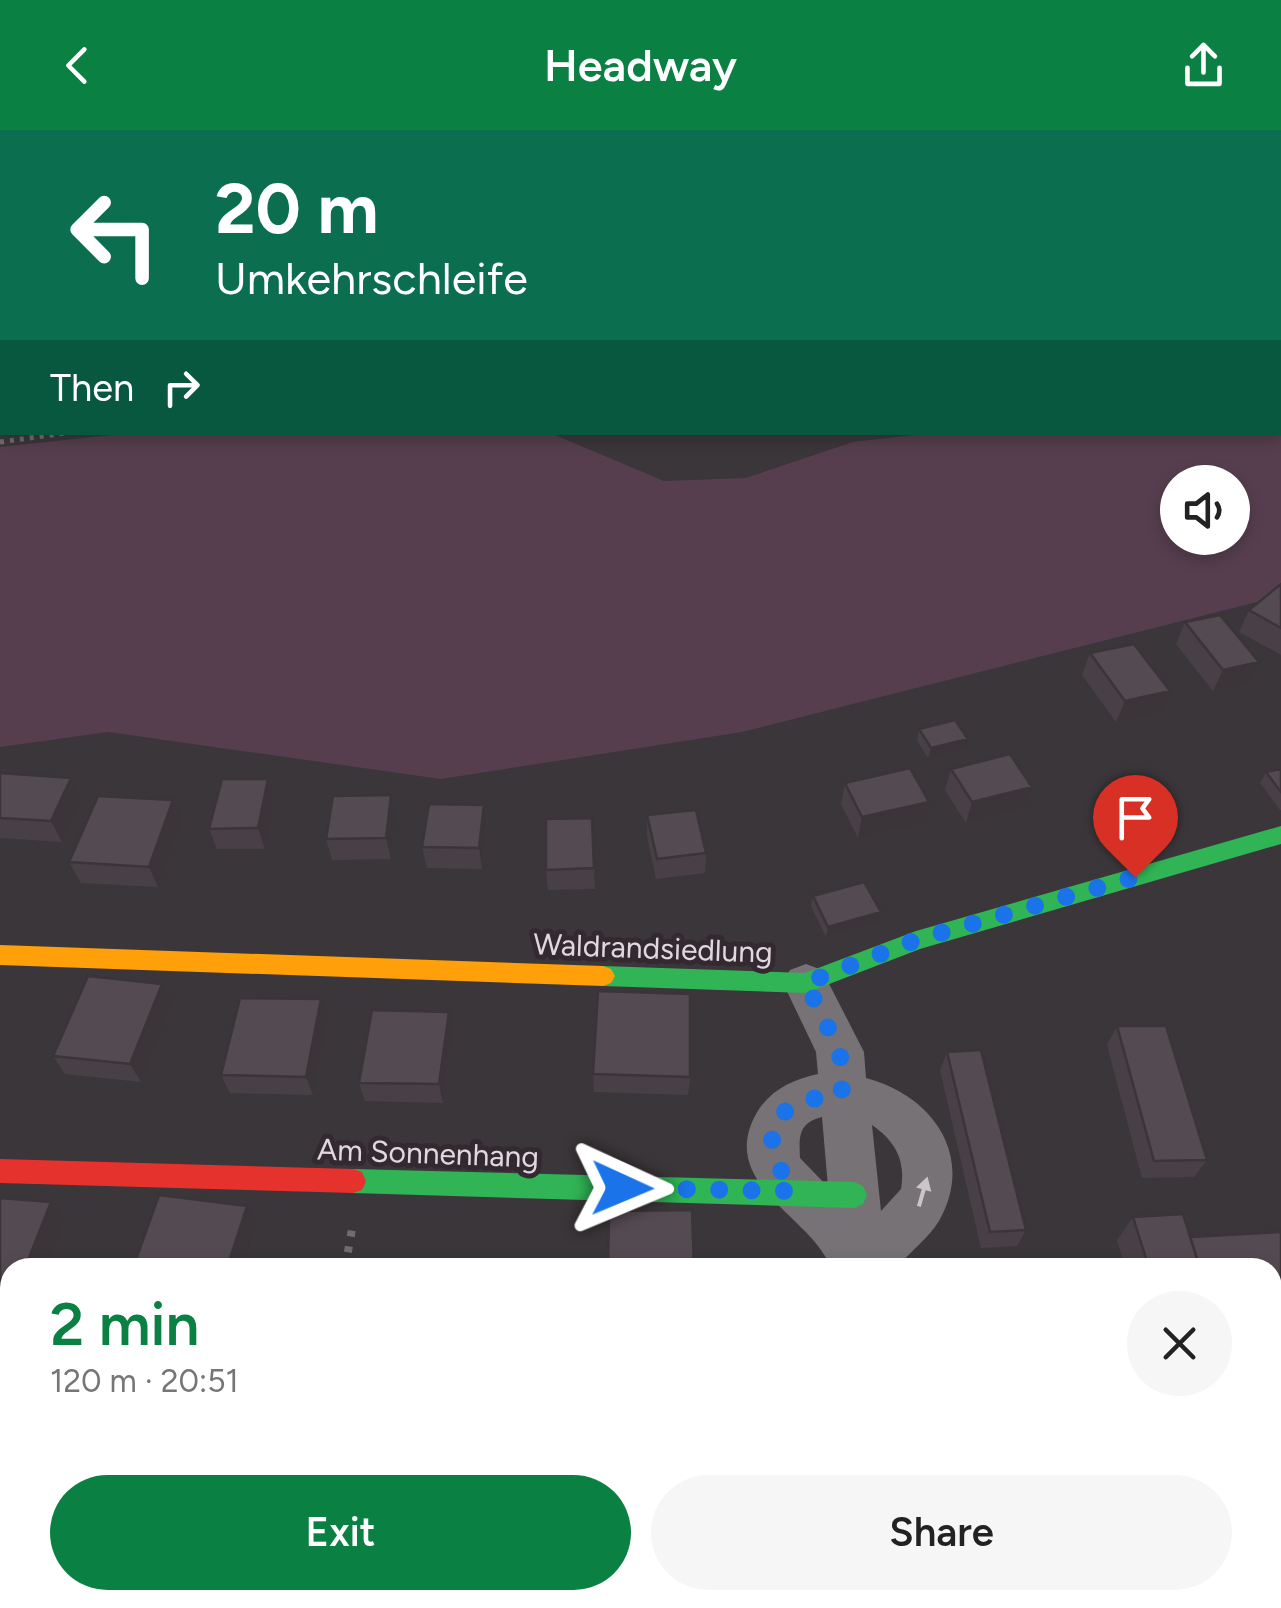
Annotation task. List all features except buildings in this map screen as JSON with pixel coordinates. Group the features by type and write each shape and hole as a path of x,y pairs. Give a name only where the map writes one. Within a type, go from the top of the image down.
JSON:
{"street":[{"name":"Waldrandsiedlung","path":"0,956 806,983 916,940 1281,835"},
{"path":"806,983 840,1052 860,1258"},
{"path":"856,1258 836,1226 793,1191 775,1158 773,1133 778,1118 786,1108 800,1101 842,1094 869,1096 889,1106 912,1130 928,1164 928,1184 920,1206 907,1222 884,1237 868,1258"},
{"name":"Am Sonnenhang","path":"0,1171 854,1195"}],"path":[{"path":"0,442 51,435"}],"shaded area":[{"path":"111,435 555,435 664,481 746,478 853,442 914,435 1281,435 1281,596 742,732 441,779 108,732 0,747 0,447"}],"traffic: fast":[{"path":"603,976 806,983 916,941 1281,835"},
{"path":"353,1181 854,1195"}],"traffic: slow":[{"path":"0,955 603,976"}],"traffic: jam":[{"path":"0,1171 353,1181"}],"route":[{"path":"622,1188 793,1191 775,1158 773,1133 778,1118 786,1108 800,1101 842,1094 840,1052 806,983 916,940 1135,877"}]}
